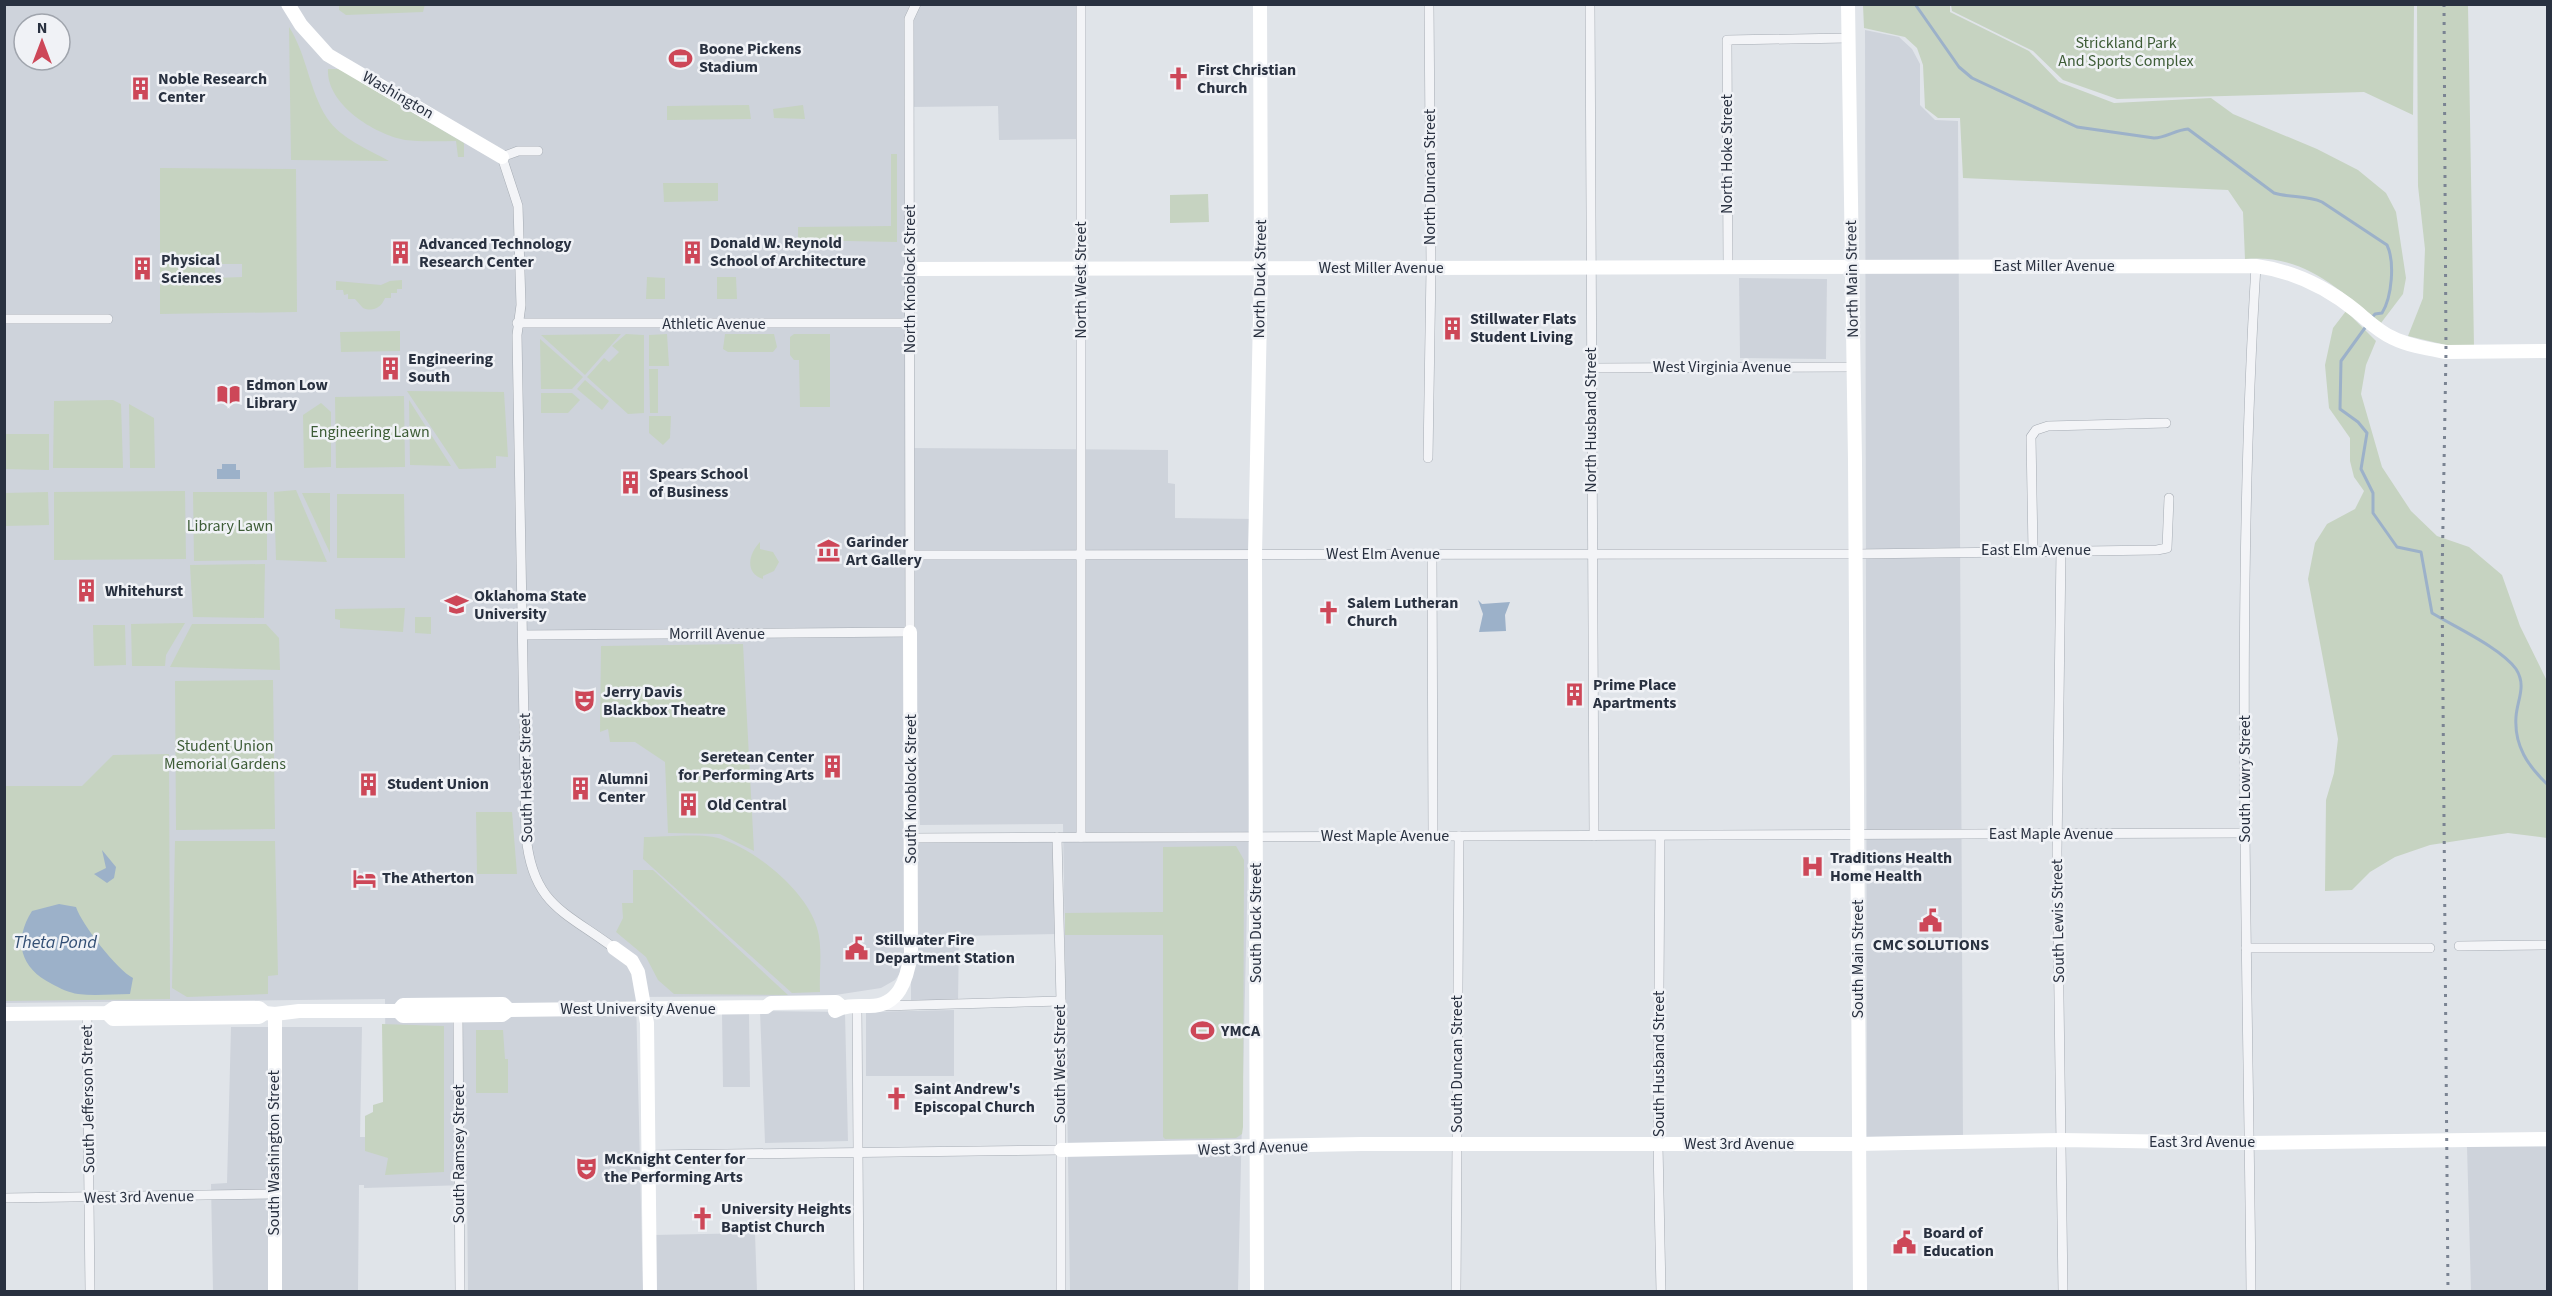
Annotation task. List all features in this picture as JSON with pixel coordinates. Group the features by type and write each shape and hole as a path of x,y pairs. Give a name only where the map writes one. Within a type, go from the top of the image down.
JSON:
{"street":[{"name":"Washington","path":"288,4 301,25 328,55 502,157"},
{"name":"North Knoblock Street","path":"911,555 909,19 916,4"},
{"name":"North West Street","path":"1080,555 1081,4"},
{"name":"North Duck Street","path":"1255,554 1261,268 1260,4"},
{"name":"North Duncan Street","path":"1428,458 1431,268 1429,4"},
{"name":"North Husband Street","path":"1590,4 1594,836"},
{"name":"North Main Street","path":"1848,4 1856,554"},
{"name":"North Hoke Street","path":"1728,269 1727,40 1848,38"},
{"path":"502,157 518,151 538,151"},
{"name":"South Hester Street","path":"502,157 518,206 521,304 517,323 528,855 534,877 550,903 632,961 638,972 647,1023 651,1292"},
{"name":"East Miller Avenue","path":"1852,268 2256,266 2283,269 2296,274 2353,309 2393,339 2446,352 2547,351"},
{"name":"South Lowry Street","path":"2251,1292 2244,833 2249,385 2256,266"},
{"name":"West Miller Avenue","path":"910,269 1852,268"},
{"path":"4,320 108,319"},
{"name":"Athletic Avenue","path":"517,323 910,323"},
{"name":"West Virginia Avenue","path":"1591,368 1854,367"},
{"path":"2033,550 2031,437 2036,430 2048,426 2166,423"},
{"name":"East Elm Avenue","path":"1856,554 2166,549 2169,498"},
{"name":"South Lewis Street","path":"2061,550 2057,834 2063,1292"},
{"name":"South Duck Street","path":"1255,554 1257,1292"},
{"path":"1432,554 1433,836"},
{"name":"West Elm Avenue","path":"911,555 1856,554"},
{"name":"South Main Street","path":"1856,554 1857,1144 1860,1292"},
{"name":"South Knoblock Street","path":"876,1006 890,1001 900,992 908,974 911,954 911,555"},
{"path":"1080,555 1081,837"},
{"name":"Morrill Avenue","path":"523,635 910,632"},
{"name":"East Maple Avenue","path":"1858,836 2244,833"},
{"name":"South Duncan Street","path":"1456,1292 1459,836"},
{"name":"South Husband Street","path":"1660,836 1658,1144 1661,1292"},
{"name":"West Maple Avenue","path":"911,838 1858,836"},
{"name":"South West Street","path":"1057,837 1061,1292"},
{"path":"2460,946 2547,945"},
{"path":"2246,948 2430,948"},
{"name":"West University Avenue","path":"398,1011 403,1016 458,1016 502,1015 509,1010 766,1007 771,1003 836,1002 842,1007 1060,1001"},
{"name":"West University Avenue","path":"4,1014 107,1013 114,1008 260,1008 269,1013 398,1011 404,1005 503,1005 509,1010"},
{"path":"857,1006 859,1292"},
{"name":"South Washington Street","path":"269,1013 275,1292"},
{"name":"South Jefferson Street","path":"87,1014 90,1292"},
{"name":"South Ramsey Street","path":"458,1016 460,1292"},
{"name":"East 3rd Avenue","path":"1857,1144 2061,1140 2249,1143 2547,1139"},
{"name":"West 3rd Avenue","path":"649,1155 1256,1148 1362,1144 1456,1146 1857,1144"},
{"name":"West 3rd Avenue","path":"4,1198 273,1194"}],"shaded area":[{"name":"Oklahoma State University","path":"4,5 1080,5 1081,139 999,140 998,106 910,107 905,967 895,980 881,988 829,996 636,997 643,1291 468,1291 467,1185 364,1188 364,1185 359,1185 358,1291 213,1291 211,1184 227,1183 231,1027 362,1027 360,1137 365,1137 386,1114 385,999 5,1003"},
{"path":"1865,30 1899,37 1912,49 1920,64 1920,105 1935,120 1958,121 1963,1141 1867,1141"},
{"path":"1739,278 1827,279 1826,359 1740,358"},
{"path":"910,448 1168,450 1168,483 1175,484 1175,518 1256,519 1238,1291 1070,1291 1063,824 920,825"},
{"path":"911,837 1057,837 1058,934 959,936 958,1002 911,1002"},
{"path":"954,1010 954,1076 866,1076 866,1012"},
{"path":"760,1011 845,1012 848,1141 765,1143"},
{"path":"722,1013 749,1013 750,1087 723,1087"},
{"path":"2467,1147 2547,1147 2547,1291 2471,1291"},
{"path":"755,1233 757,1291 654,1291 653,1235"}],"green space":[{"path":"425,4 423,12 346,15 339,10 339,5"},
{"path":"1863,5 1950,5 1950,12 2029,51 2059,82 2114,103 2211,98 2233,114 2317,149 2358,170 2386,193 2396,212 2406,278 2403,294 2381,323 2335,286 2303,268 2267,259 2245,259 2243,212 2228,190 1963,178 1960,118 1938,118 1925,108 1923,65 1917,48 1905,37 1864,28"},
{"name":"Strickland Park And Sports Complex","path":"1951,5 2414,5 2413,115 2364,92 2117,99 2063,80 2033,51 1952,11"},
{"path":"2417,5 2468,5 2474,346 2450,346 2408,336 2423,298 2425,249 2418,186"},
{"path":"289,27 327,118 347,138 389,161 291,160"},
{"path":"328,69 339,69 464,143 464,157 458,157 456,141 405,140 366,124 343,105 335,94 329,82"},
{"path":"749,105 751,119 667,120 667,106"},
{"path":"803,105 805,119 774,118 773,109"},
{"path":"891,154 897,154 897,242 798,240 798,227 891,226"},
{"path":"160,168 296,169 297,312 160,314","holes":["215,264 242,264 242,277 215,278"]},
{"path":"663,183 718,183 718,201 664,202"},
{"path":"1208,194 1209,222 1170,223 1170,195"},
{"path":"647,277 665,278 665,299 646,299"},
{"path":"717,277 736,277 737,299 717,299"},
{"path":"402,280 402,289 397,289 397,293 391,293 391,298 385,298 379,307 373,309 363,308 355,299 348,299 348,294 344,295 343,290 336,290 336,281 381,285 390,281"},
{"path":"2346,311 2376,341 2366,365 2361,394 2382,467 2411,511 2437,536 2469,547 2502,575 2520,626 2547,681 2547,838 2508,833 2430,845 2395,857 2370,872 2352,890 2325,891 2326,800 2334,773 2338,739 2308,579 2315,543 2327,524 2355,509 2364,491 2354,477 2350,461 2350,438 2329,408 2325,365 2333,328"},
{"path":"400,331 400,351 341,352 340,332"},
{"path":"621,334 585,375 541,335"},
{"path":"626,334 644,335 644,413 628,414 587,377 604,358 609,362 619,352 612,346"},
{"path":"667,334 669,366 649,366 649,335"},
{"path":"725,334 774,334 777,347 773,352 728,352 723,349"},
{"path":"794,334 830,334 830,407 800,407 799,360 794,360 790,355 790,337"},
{"path":"540,339 583,377 572,389 541,389"},
{"path":"649,369 658,369 658,413 650,413"},
{"path":"585,380 609,401 602,410 577,389"},
{"path":"407,391 504,392 508,457 496,456 496,468 459,469"},
{"path":"541,393 572,393 580,400 568,413 541,413"},
{"name":"Engineering Lawn","path":"404,396 405,467 336,468 335,397"},
{"path":"113,400 121,404 123,468 53,468 54,401"},
{"path":"409,400 451,466 410,465"},
{"path":"321,403 331,412 331,467 304,468 303,415"},
{"path":"129,404 154,418 155,468 130,468"},
{"path":"649,416 671,416 670,438 663,445 649,433"},
{"path":"5,434 49,434 49,470 5,469"},
{"path":"296,490 327,562 276,560 274,492"},
{"path":"185,491 186,559 54,560 54,492"},
{"path":"48,492 49,525 5,526 5,493"},
{"name":"Library Lawn","path":"193,492 267,492 267,560 194,561"},
{"path":"302,493 330,493 330,553"},
{"path":"337,494 404,494 405,558 337,558"},
{"path":"760,542 760,549 773,552 779,562 774,571 763,576 763,579 753,572 750,562"},
{"path":"265,564 264,618 193,617 190,565"},
{"path":"405,608 403,632 340,628 340,620 335,619 335,609"},
{"path":"415,617 431,617 431,634 415,633"},
{"path":"185,623 166,655 165,666 132,666 131,624"},
{"path":"192,624 266,624 279,638 280,670 170,667"},
{"path":"93,625 125,625 126,665 94,666"},
{"path":"743,644 754,851 720,834 668,833 665,762 635,742 610,742 608,729 600,732 601,646"},
{"name":"Student Union Memorial Gardens","path":"273,680 275,829 176,830 175,681"},
{"path":"169,754 170,999 5,1001 4,786 82,786 113,755"},
{"path":"476,812 512,812 517,874 477,874"},
{"path":"692,835 718,838 747,851 777,873 802,900 817,928 820,951 820,992 792,993 643,859 644,837"},
{"path":"175,841 275,841 278,975 268,976 268,994 187,997 172,988"},
{"name":"YMCA","path":"1236,846 1244,860 1242,1134 1236,1138 1165,1139 1163,1137 1163,935 1065,935 1065,913 1163,912 1163,847"},
{"path":"633,870 653,870 788,995 674,994 658,980 646,957 616,932 623,918 622,903 633,903"},
{"path":"382,1024 444,1026 444,1172 385,1175 388,1158 365,1151 365,1116 373,1112 373,1105 383,1102"},
{"path":"476,1030 503,1030 505,1059 508,1059 508,1093 476,1093"}],"water":[{"path":"222,464 236,464 236,470 240,470 240,479 217,479 217,469 222,469"},
{"path":"1478,600 1482,604 1510,602 1505,615 1506,631 1479,632 1483,614"},
{"path":"102,850 116,867 114,878 107,883 94,874 106,868"},
{"name":"Theta Pond","path":"59,904 76,907 85,925 101,946 118,966 133,978 130,994 75,993 41,978 33,970 23,953 22,943 26,922 32,911"}],"waterway":[{"path":"1915,4 1959,67 1972,78 2077,127 2154,138 2188,129 2274,193 2322,202 2387,245 2392,270 2388,298 2382,313 2375,314 2370,320"},
{"path":"2367,325 2341,361 2340,409 2358,422 2367,433 2361,469 2373,493 2373,513 2397,547 2421,552 2432,613 2500,653 2516,669 2521,681 2516,717 2517,737 2529,763 2548,785"}],"railway":[{"path":"2444,4 2446,352 2442,580 2448,1292"}],"place":[{"name":"Boone Pickens Stadium","path":"681,58"},
{"name":"First Christian Church","path":"1179,79"},
{"name":"Noble Research Center","path":"140,88"},
{"name":"Donald W. Reynold School of Architecture","path":"692,252"},
{"name":"Advanced Technology Research Center","path":"401,253"},
{"name":"Physical Sciences","path":"143,269"},
{"name":"Stillwater Flats Student Living","path":"1452,328"},
{"name":"Engineering South","path":"390,368"},
{"name":"Edmon Low Library","path":"228,394"},
{"name":"Spears School of Business","path":"631,483"},
{"name":"Garinder Art Gallery","path":"828,551"},
{"name":"Whitehurst","path":"87,591"},
{"name":"Oklahoma State University","path":"456,605"},
{"name":"Salem Lutheran Church","path":"1329,612"},
{"name":"Prime Place Apartments","path":"1575,694"},
{"name":"Jerry Davis Blackbox Theatre","path":"585,701"},
{"name":"Seretean Center for Performing Arts","path":"832,766"},
{"name":"Student Union","path":"369,784"},
{"name":"Alumni Center","path":"580,788"},
{"name":"Old Central","path":"689,805"},
{"name":"Traditions Health Home Health","path":"1812,867"},
{"name":"The Atherton","path":"364,878"},
{"name":"CMC SOLUTIONS","path":"1931,920"},
{"name":"Stillwater Fire Department Station","path":"857,949"},
{"name":"YMCA","path":"1203,1031"},
{"name":"Saint Andrew's Episcopal Church","path":"896,1098"},
{"name":"McKnight Center for the Performing Arts","path":"586,1168"},
{"name":"University Heights Baptist Church","path":"703,1218"},
{"name":"Board of Education","path":"1905,1242"}]}
